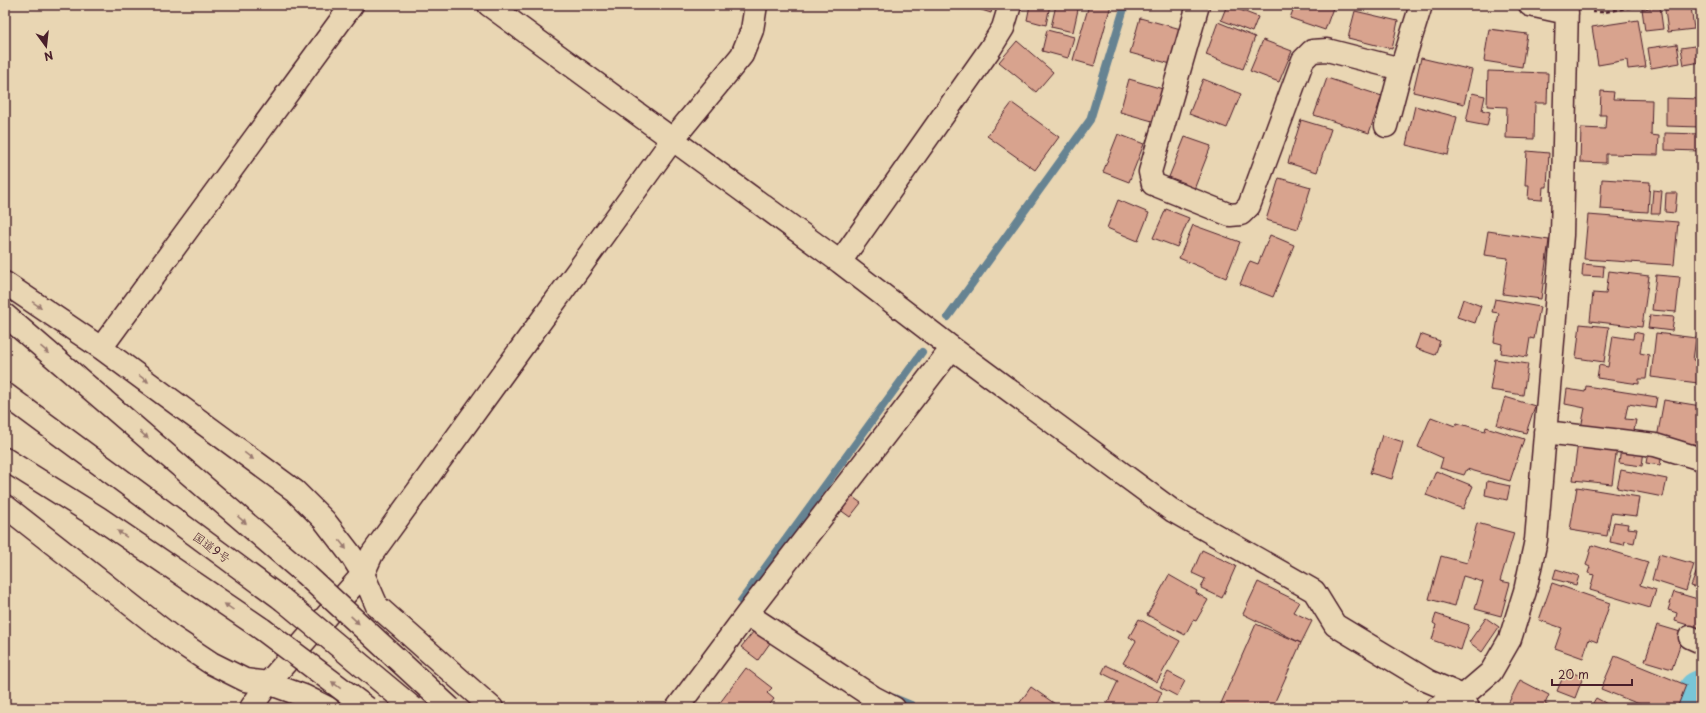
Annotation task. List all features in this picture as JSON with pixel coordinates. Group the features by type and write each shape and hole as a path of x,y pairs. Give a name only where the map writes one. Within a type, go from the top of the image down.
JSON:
{"main road":[{"path":"101,348 352,5"},
{"path":"489,5 840,262 952,348 1173,511 1314,591 1335,625 1465,702"},
{"path":"251,708 268,683 363,574 372,554 673,139 742,55 752,30 756,5"},
{"path":"840,262 990,49 1003,28 1010,5"},
{"path":"1198,5 1150,172 1153,184 1230,215 1241,214 1249,206 1303,60 1312,51 1327,50 1401,70"},
{"path":"1386,126 1421,5"},
{"path":"1437,708 1465,702 1491,672 1510,639 1525,591 1536,540 1562,235 1567,9 1530,5"},
{"path":"5,283 101,348 295,491 324,520 351,555 363,574 377,606 492,708"},
{"path":"5,316 305,574 450,708"},
{"path":"678,708 747,614 952,348"},
{"name":"国道9号","path":"5,394 282,599 413,708"},
{"path":"1545,432 1655,446 1701,459"},
{"path":"5,459 99,518 262,629 367,708"},
{"path":"5,506 166,632 211,663 245,680 268,683 304,696 328,708"},
{"path":"747,614 873,698 894,708"}],"path":[{"path":"1567,9 1604,12 1645,5"}],"building":[{"path":"972,5 993,5 991,13 972,7"},
{"path":"1030,5 1050,5 1046,25 1027,20"},
{"path":"1056,5 1079,5 1073,32 1051,27"},
{"path":"1089,5 1111,5 1094,66 1073,60"},
{"path":"1227,5 1258,17 1252,32 1221,20"},
{"path":"1295,5 1334,5 1325,30 1290,18"},
{"path":"1660,7 1663,29 1645,31 1642,9"},
{"path":"1691,7 1694,29 1668,32 1665,10"},
{"path":"1355,11 1398,21 1392,49 1348,38"},
{"path":"1140,18 1181,29 1171,64 1130,53"},
{"path":"1638,20 1646,67 1628,69 1627,60 1598,65 1592,27"},
{"path":"1218,22 1255,37 1243,69 1206,55"},
{"path":"1489,29 1527,34 1522,67 1484,61"},
{"path":"1047,30 1074,37 1068,58 1042,51"},
{"path":"1263,40 1292,51 1279,82 1250,71"},
{"path":"1017,41 1053,72 1036,92 999,62"},
{"path":"1677,44 1680,63 1651,68 1648,48"},
{"path":"1701,45 1701,62 1684,65 1681,48"},
{"path":"1421,58 1472,70 1464,104 1413,92"},
{"path":"1488,71 1548,73 1547,103 1535,103 1534,139 1506,138 1507,107 1487,106"},
{"path":"1327,78 1382,96 1369,133 1314,115"},
{"path":"1129,79 1166,90 1156,122 1120,112"},
{"path":"1203,79 1241,94 1227,128 1189,114"},
{"path":"1601,91 1614,92 1613,99 1652,100 1651,135 1659,136 1658,155 1606,154 1606,163 1580,162 1581,128 1605,129 1606,115 1600,115"},
{"path":"1472,93 1485,96 1482,110 1490,112 1487,126 1466,122"},
{"path":"1666,98 1701,99 1701,127 1666,126"},
{"path":"1012,103 1059,137 1035,170 987,136"},
{"path":"1415,106 1457,117 1448,155 1406,145"},
{"path":"1301,120 1331,129 1317,172 1288,163"},
{"path":"1665,133 1701,134 1701,151 1665,150"},
{"path":"1118,134 1144,144 1129,182 1103,172"},
{"path":"1185,137 1211,146 1193,192 1183,189 1185,183 1169,177"},
{"path":"1527,151 1549,153 1547,187 1543,187 1542,200 1528,199 1529,185 1525,185"},
{"path":"1279,178 1311,187 1298,229 1266,220"},
{"path":"1602,179 1650,182 1648,212 1600,209"},
{"path":"1653,190 1662,191 1660,214 1651,214"},
{"path":"1666,193 1677,193 1675,213 1665,212"},
{"path":"1118,200 1149,213 1138,241 1107,228"},
{"path":"1166,209 1189,218 1177,247 1153,238"},
{"path":"1588,215 1678,222 1674,265 1584,259"},
{"path":"1193,225 1240,242 1226,278 1179,258"},
{"path":"1488,231 1549,240 1541,299 1503,294 1508,258 1484,255"},
{"path":"1270,235 1294,245 1273,297 1240,284 1250,261 1258,264"},
{"path":"1583,264 1604,266 1603,277 1582,276"},
{"path":"1609,271 1649,276 1642,327 1590,321 1593,293 1606,294"},
{"path":"1656,275 1680,277 1676,312 1652,310"},
{"path":"1463,299 1481,306 1475,323 1457,317"},
{"path":"1495,299 1540,307 1534,339 1530,338 1527,357 1501,353 1502,344 1494,342 1499,313 1492,312"},
{"path":"1650,315 1674,317 1672,331 1648,328"},
{"path":"1580,324 1609,327 1604,362 1576,358"},
{"path":"1634,332 1643,334 1640,353 1649,355 1646,379 1639,379 1639,384 1597,378 1599,365 1608,367 1613,336 1633,339"},
{"path":"1656,333 1696,338 1693,360 1701,361 1698,383 1651,377"},
{"path":"1420,334 1440,341 1435,355 1415,348"},
{"path":"1495,359 1528,364 1523,395 1490,390"},
{"path":"1586,386 1657,397 1655,408 1628,404 1625,419 1636,420 1633,436 1581,428 1585,408 1565,404 1567,389 1585,392"},
{"path":"1505,397 1535,406 1526,433 1497,425"},
{"path":"1664,400 1701,406 1701,434 1699,445 1657,438"},
{"path":"1431,417 1455,426 1457,423 1485,431 1486,427 1524,439 1510,481 1467,469 1464,475 1440,468 1443,458 1418,447"},
{"path":"1382,435 1403,442 1392,479 1370,473"},
{"path":"1578,442 1617,447 1612,484 1573,480"},
{"path":"1621,447 1644,450 1642,466 1619,463"},
{"path":"1648,452 1662,454 1660,465 1646,463"},
{"path":"1621,470 1667,479 1663,497 1617,488"},
{"path":"1436,471 1473,486 1463,509 1426,495"},
{"path":"1487,481 1510,486 1507,500 1485,495"},
{"path":"1577,487 1639,497 1636,516 1611,513 1607,536 1570,530"},
{"path":"850,495 861,503 850,517 839,509"},
{"path":"1614,522 1628,524 1627,528 1637,529 1634,543 1625,541 1624,545 1610,542"},
{"path":"1477,523 1514,533 1500,581 1510,583 1501,616 1475,609 1483,582 1463,576 1455,606 1429,599 1441,556 1467,563"},
{"path":"1592,545 1648,562 1640,585 1656,590 1650,608 1590,590 1594,575 1588,573 1590,567 1586,565"},
{"path":"1202,550 1236,566 1222,598 1201,588 1205,579 1192,573"},
{"path":"1659,554 1694,564 1686,591 1652,580"},
{"path":"1698,568 1701,569 1701,589 1691,586"},
{"path":"1556,569 1579,576 1576,585 1553,579"},
{"path":"1169,575 1197,591 1196,593 1208,600 1196,621 1193,620 1185,635 1147,615"},
{"path":"1258,582 1299,602 1293,612 1312,621 1301,643 1243,614"},
{"path":"1552,583 1610,603 1597,642 1589,639 1583,658 1555,648 1562,628 1539,620"},
{"path":"1674,592 1701,600 1701,629 1675,621 1677,613 1668,610"},
{"path":"1436,614 1469,625 1461,650 1432,640 1436,625 1433,623"},
{"path":"1486,618 1499,627 1482,652 1469,642"},
{"path":"1139,619 1180,641 1157,682 1123,663 1136,641 1129,637"},
{"path":"1256,624 1301,643 1272,708 1219,708"},
{"path":"1657,625 1684,633 1672,669 1645,661"},
{"path":"754,631 770,643 758,660 741,647"},
{"path":"1615,656 1686,685 1677,708 1649,708 1601,689"},
{"path":"1106,665 1162,692 1155,708 1105,708 1118,681 1102,673"},
{"path":"746,668 772,688 767,693 774,699 767,708 716,708"},
{"path":"1566,670 1583,677 1575,698 1557,691"},
{"path":"1168,672 1185,681 1177,696 1160,687"},
{"path":"1520,680 1549,695 1545,704 1553,708 1506,708"},
{"path":"1031,687 1058,706 1057,708 1016,708"},
{"path":"1596,698 1615,708 1590,708"}],"waterway":[{"path":"948,317 1090,120 1125,5"},
{"path":"741,601 922,352"},
{"path":"1694,708 1701,694"},
{"path":"894,698 911,705"}]}
